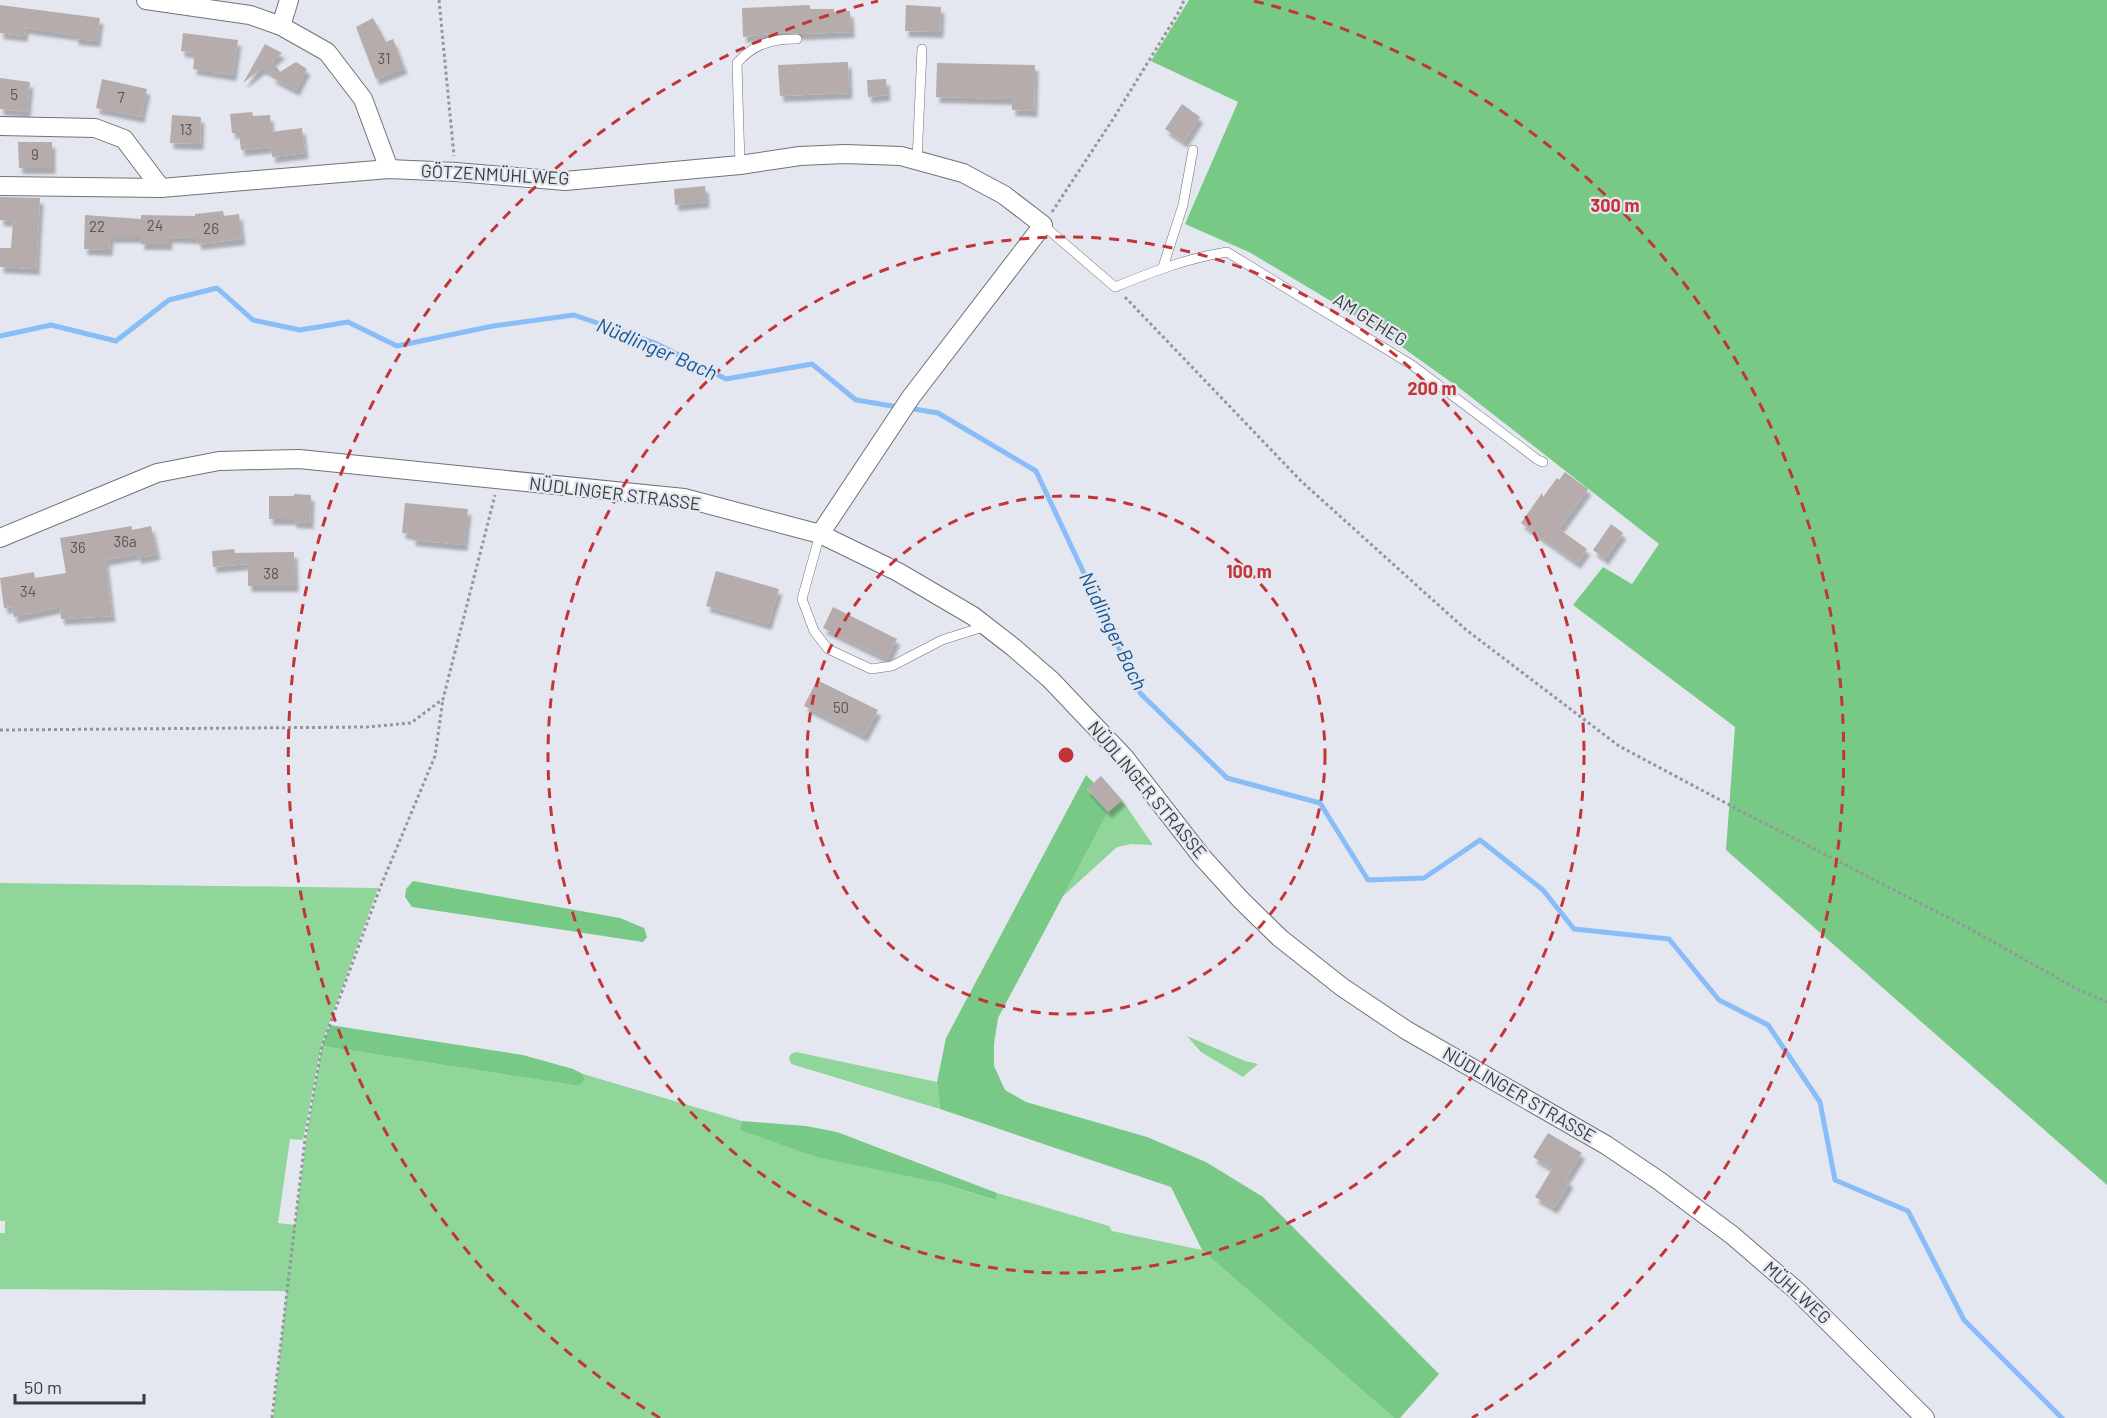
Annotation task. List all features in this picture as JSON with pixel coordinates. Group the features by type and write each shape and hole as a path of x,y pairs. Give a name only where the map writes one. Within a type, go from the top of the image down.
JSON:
{"street":[{"path":"146,0 250,15 281,26 327,52 363,99 389,169"},
{"path":"281,26 289,0"},
{"path":"0,126 95,128 124,139 161,188"},
{"name":"GÖTZENMÜHLWEG","path":"0,186 161,188 389,169 565,181 740,165 800,156 845,154 901,156 963,174 1004,195 1043,225"},
{"path":"820,534 911,397 1043,225"},
{"name":"NÜDLINGER STRASSE","path":"0,537 157,473 219,461 300,459 684,498 820,534 898,572 973,616 1013,646 1068,698 1125,758 1202,856 1241,900 1289,945 1342,987 1406,1030 1606,1145 1658,1180"},
{"name":"MÜHLWEG","path":"1658,1180 1731,1235 1797,1291 1925,1418"}],"lane":[{"path":"740,165 737,63 748,50 780,39 797,39"},
{"path":"917,160 922,50"},
{"path":"1163,267 1183,205 1194,150"},
{"path":"1043,225 1115,288"},
{"name":"AM GEHEG","path":"1115,288 1163,267 1200,256 1227,252 1412,365 1543,462"},
{"path":"820,534 802,599 814,632 828,649 871,669 892,666 942,640 986,626"}],"path":[{"path":"439,0 456,172"},
{"path":"1043,225 1115,116 1184,0"},
{"path":"1115,288 1301,481 1465,629 1619,746 1972,930 2077,989 2107,1002"},
{"path":"272,1418 305,1139 322,1046 380,888 435,756 443,699 499,480"},
{"path":"0,730 367,727 411,723 443,699"}],"green space":[{"path":"1189,0 2107,0 2107,1185 1726,850 1735,727 1573,605 1603,567 1632,584 1659,544 1462,390 1374,327 1251,253 1185,224 1238,102 1151,61"},
{"path":"1086,775 1094,783 1087,789 1108,812 998,1018 994,1044 994,1066 1005,1090 1026,1102 1147,1137 1206,1162 1263,1197 1439,1374 1400,1418 1394,1418 1202,1250 1171,1187 940,1109 937,1082 946,1038"},
{"path":"1122,800 1153,845 1131,844 1117,847 1063,896 1108,812"},
{"path":"413,881 620,918 644,928 647,937 643,942 412,907 405,897 406,889"},
{"path":"0,883 378,888 321,1046 303,1140 290,1139 278,1223 295,1225 306,1140 322,1046 579,1086 585,1080 583,1074 742,1121 740,1130 941,1183 994,1200 997,1193 1109,1226 1112,1231 1202,1250 1394,1418 273,1418 287,1291 0,1289 0,1233 5,1233 5,1221 0,1221"},
{"path":"330,1025 523,1055 573,1069 583,1074 585,1080 579,1086 322,1046"},
{"path":"1187,1036 1245,1061 1258,1064 1243,1077 1201,1052"},
{"path":"796,1052 937,1082 940,1109 791,1064 789,1058"},
{"path":"742,1121 806,1126 837,1132 997,1193 995,1200 941,1183 817,1157 740,1130"}],"building":[{"path":"0,5 100,18 97,41 75,39 75,35 25,28 24,36 0,33"},
{"path":"810,5 810,9 850,11 851,32 802,34 788,32 743,37 742,8"},
{"path":"906,5 941,7 940,32 905,31"},
{"path":"373,18 386,42 393,39 404,68 376,79 356,27"},
{"path":"183,33 238,40 233,75 193,69 195,53 181,51"},
{"path":"265,44 282,53 272,61 280,72 296,62 307,69 296,90 271,77 275,75 262,68 243,83"},
{"path":"848,62 849,93 780,96 778,65"},
{"path":"937,63 1035,65 1034,111 1012,110 1012,99 936,97"},
{"path":"0,78 30,82 27,112 0,109"},
{"path":"102,79 147,89 141,117 96,108"},
{"path":"886,79 887,95 868,97 867,80"},
{"path":"1182,104 1200,117 1184,142 1165,129"},
{"path":"252,112 253,116 270,115 271,132 302,128 305,153 272,157 271,147 241,150 239,133 232,133 230,114"},
{"path":"172,115 201,117 200,144 170,143"},
{"path":"18,142 52,142 52,168 19,168"},
{"path":"705,186 706,202 675,205 674,189"},
{"path":"0,197 40,198 36,269 0,267 0,248 11,248 13,221 0,220"},
{"path":"223,211 224,216 239,214 242,239 198,244 197,238 169,237 169,244 141,244 141,237 110,237 109,250 84,249 85,215 141,219 141,215 195,216 195,214"},
{"path":"1565,472 1588,489 1559,529 1587,549 1577,563 1521,523 1542,493 1543,497 1557,478 1559,480"},
{"path":"294,494 311,495 310,523 293,522 293,519 269,519 269,496 294,496"},
{"path":"405,503 468,509 464,545 412,540 412,534 402,533"},
{"path":"1611,524 1623,533 1605,559 1593,550"},
{"path":"132,526 132,530 151,526 157,554 138,558 137,554 105,560 112,616 61,619 60,607 14,617 12,607 4,608 0,578 34,572 35,578 66,573 60,538"},
{"path":"234,549 235,553 294,552 295,586 248,586 248,564 213,567 212,551"},
{"path":"716,571 779,589 768,624 706,606"},
{"path":"833,607 897,639 887,659 823,628"},
{"path":"817,680 878,710 864,736 804,706"},
{"path":"1101,776 1122,800 1108,812 1087,789"},
{"path":"1548,1133 1582,1153 1566,1179 1570,1182 1554,1208 1535,1197 1552,1169 1533,1157"}],"waterway":[{"name":"Nüdlinger Bach","path":"0,336 51,325 116,341 169,300 217,288 253,320 300,330 348,322 397,346 493,326 574,315 655,343 726,379 812,364 856,400 898,407"},
{"name":"Nüdlinger Bach","path":"908,408 938,413 1036,471 1140,693 1227,778 1320,803 1368,880 1424,878 1480,840 1543,890 1574,929 1669,939 1719,1000 1768,1025 1820,1102 1835,1180 1908,1211 1964,1320 2062,1418"}]}
